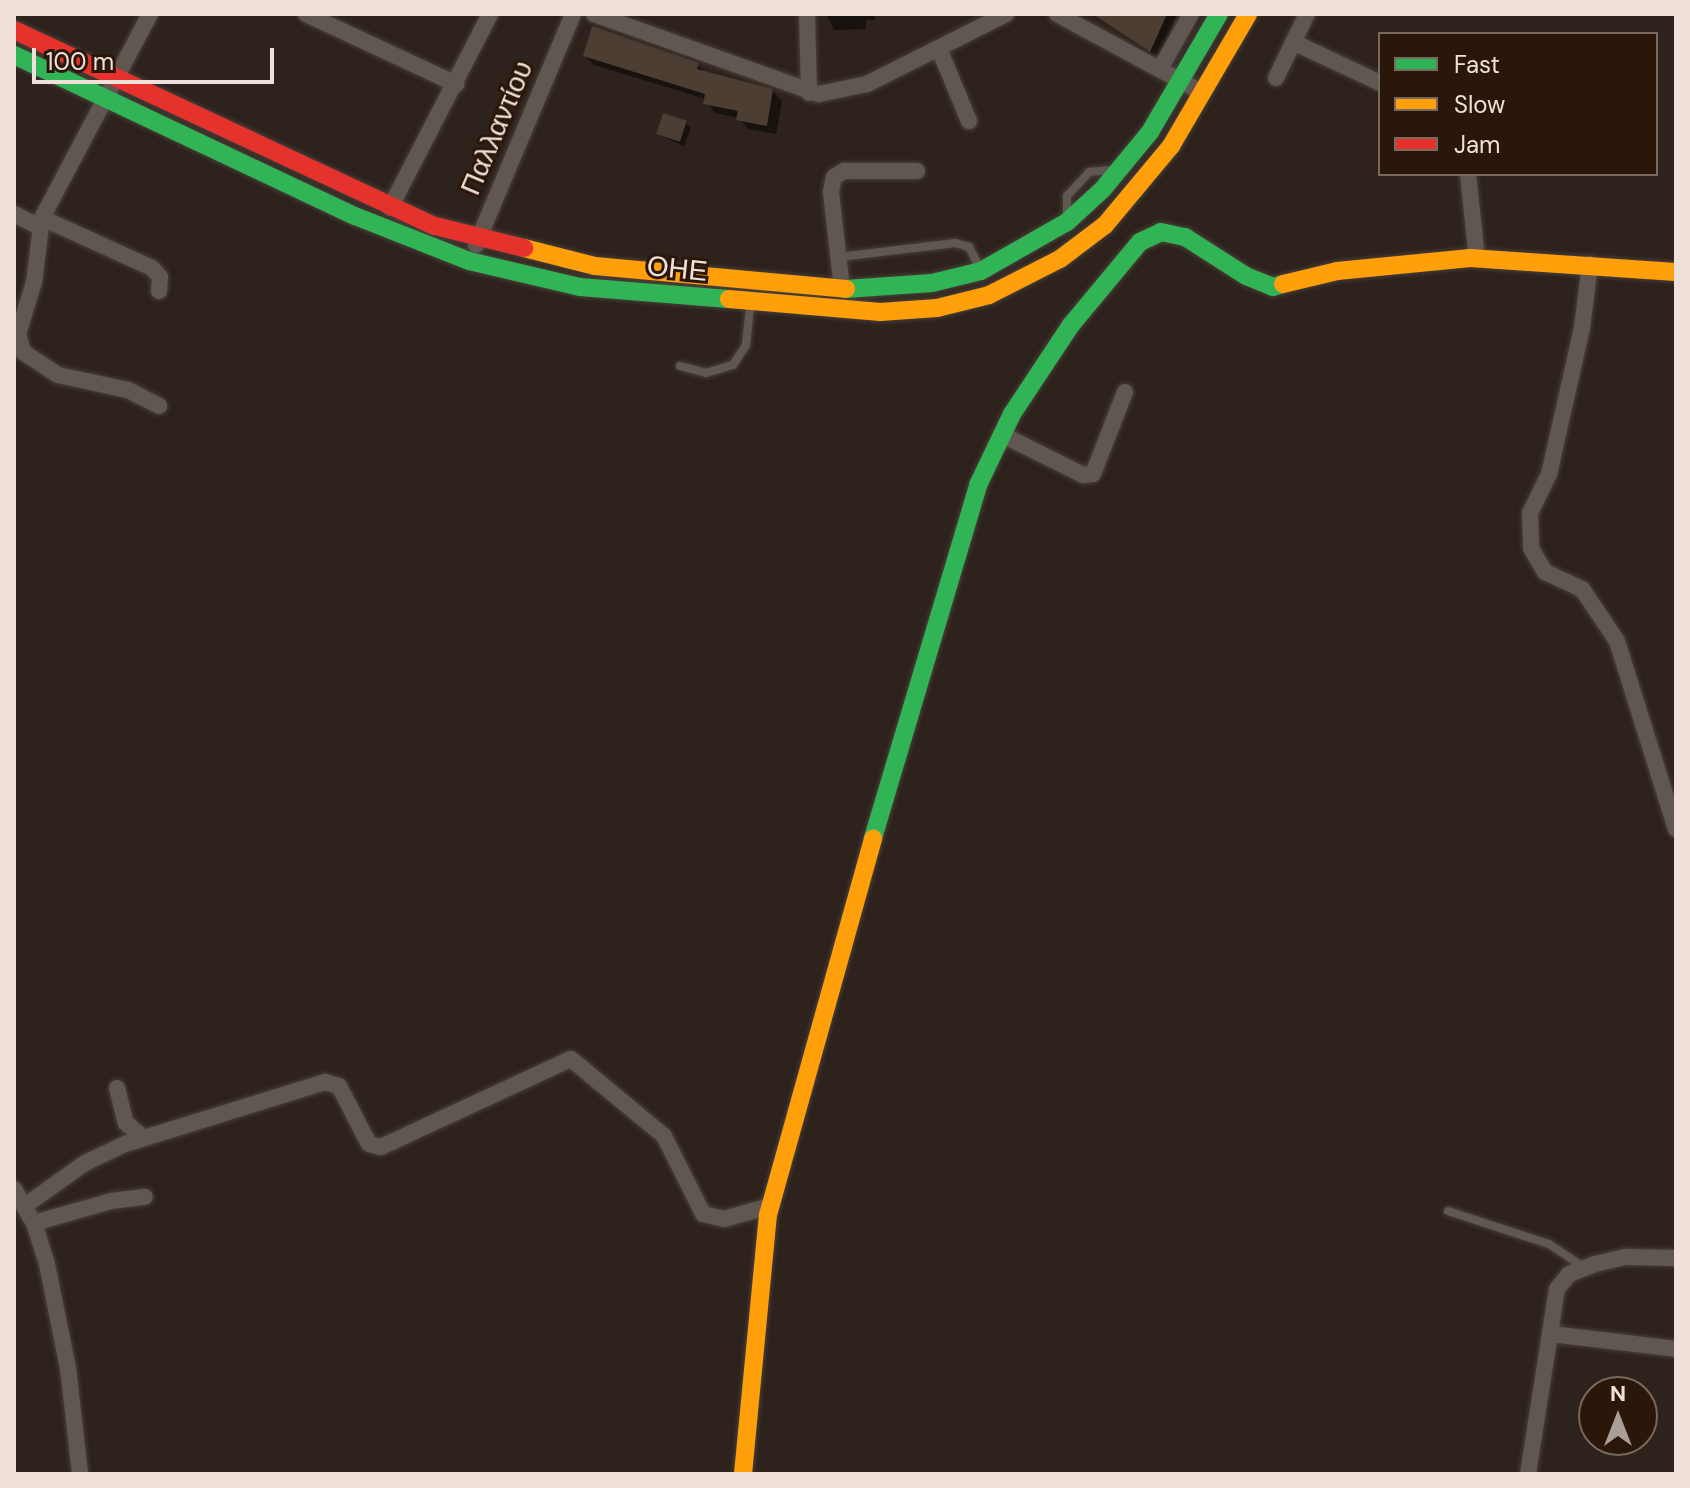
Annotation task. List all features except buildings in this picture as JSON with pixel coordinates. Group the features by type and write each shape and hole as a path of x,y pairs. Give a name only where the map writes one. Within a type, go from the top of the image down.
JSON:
{"main road":[{"name":"ΟΗΕ","path":"14,30 390,208 478,239 595,266 842,289 932,283 981,271 1067,222 1150,132 1219,14"},
{"name":"ΟΗΕ","path":"14,55 355,216 469,261 580,287 750,305 908,311 962,302 1013,285 1105,225 1171,146 1248,14"},
{"path":"743,1474 770,1206 958,548 1001,434 1071,325 1137,245 1156,232 1185,237 1273,287 1351,269 1477,258 1676,272"}],"street":[{"path":"150,14 41,223 34,282 16,324 23,352 58,375 128,390 159,406"},
{"path":"306,14 456,84"},
{"path":"390,208 490,14"},
{"name":"Παλλαντίου","path":"469,261 573,14"},
{"path":"594,14 809,93 847,91 940,51 1006,14"},
{"path":"807,14 809,93"},
{"path":"1057,14 1201,92"},
{"path":"1160,69 1191,14"},
{"path":"1276,78 1307,14"},
{"path":"1293,42 1378,82"},
{"path":"940,51 969,121"},
{"path":"842,289 831,192 834,177 844,171 917,171"},
{"path":"1468,176 1477,258"},
{"path":"14,214 152,268 160,277 159,291"},
{"path":"1590,264 1582,328 1549,474 1530,513 1531,548 1545,572 1582,589 1617,641 1675,824"},
{"path":"1001,434 1083,475 1093,474 1125,392"},
{"path":"26,1205 85,1163 144,1138 330,1081 343,1091 369,1144 381,1147 571,1059 664,1136 703,1214 724,1219 770,1206"},
{"path":"117,1088 126,1123 144,1138"},
{"path":"14,1189 34,1223 68,1368 80,1474"},
{"path":"34,1223 111,1201 145,1197"},
{"path":"1528,1474 1557,1289 1569,1274 1625,1257 1676,1258"},
{"path":"1551,1334 1676,1349"}],"lane":[{"path":"838,258 955,243 969,247 981,271"},
{"path":"680,366 706,373 733,365 746,345 750,305"},
{"path":"1448,1211 1549,1244 1585,1268"}],"traffic: fast":[{"path":"846,289 932,283 981,271 1067,222 1103,189 1150,132 1219,14"},
{"path":"14,55 355,216 469,261 580,287 729,299"},
{"path":"873,838 978,485 1012,414 1071,325 1140,242 1161,232 1185,237 1246,276 1273,287 1283,284"}],"traffic: slow":[{"path":"729,299 880,312 937,308 989,295 1060,259 1105,225 1171,146 1248,14"},
{"path":"524,248 595,266 846,289"},
{"path":"1283,284 1337,271 1470,258 1676,272"},
{"path":"743,1474 768,1215 873,838"}],"traffic: jam":[{"path":"14,30 435,226 524,248"}]}
